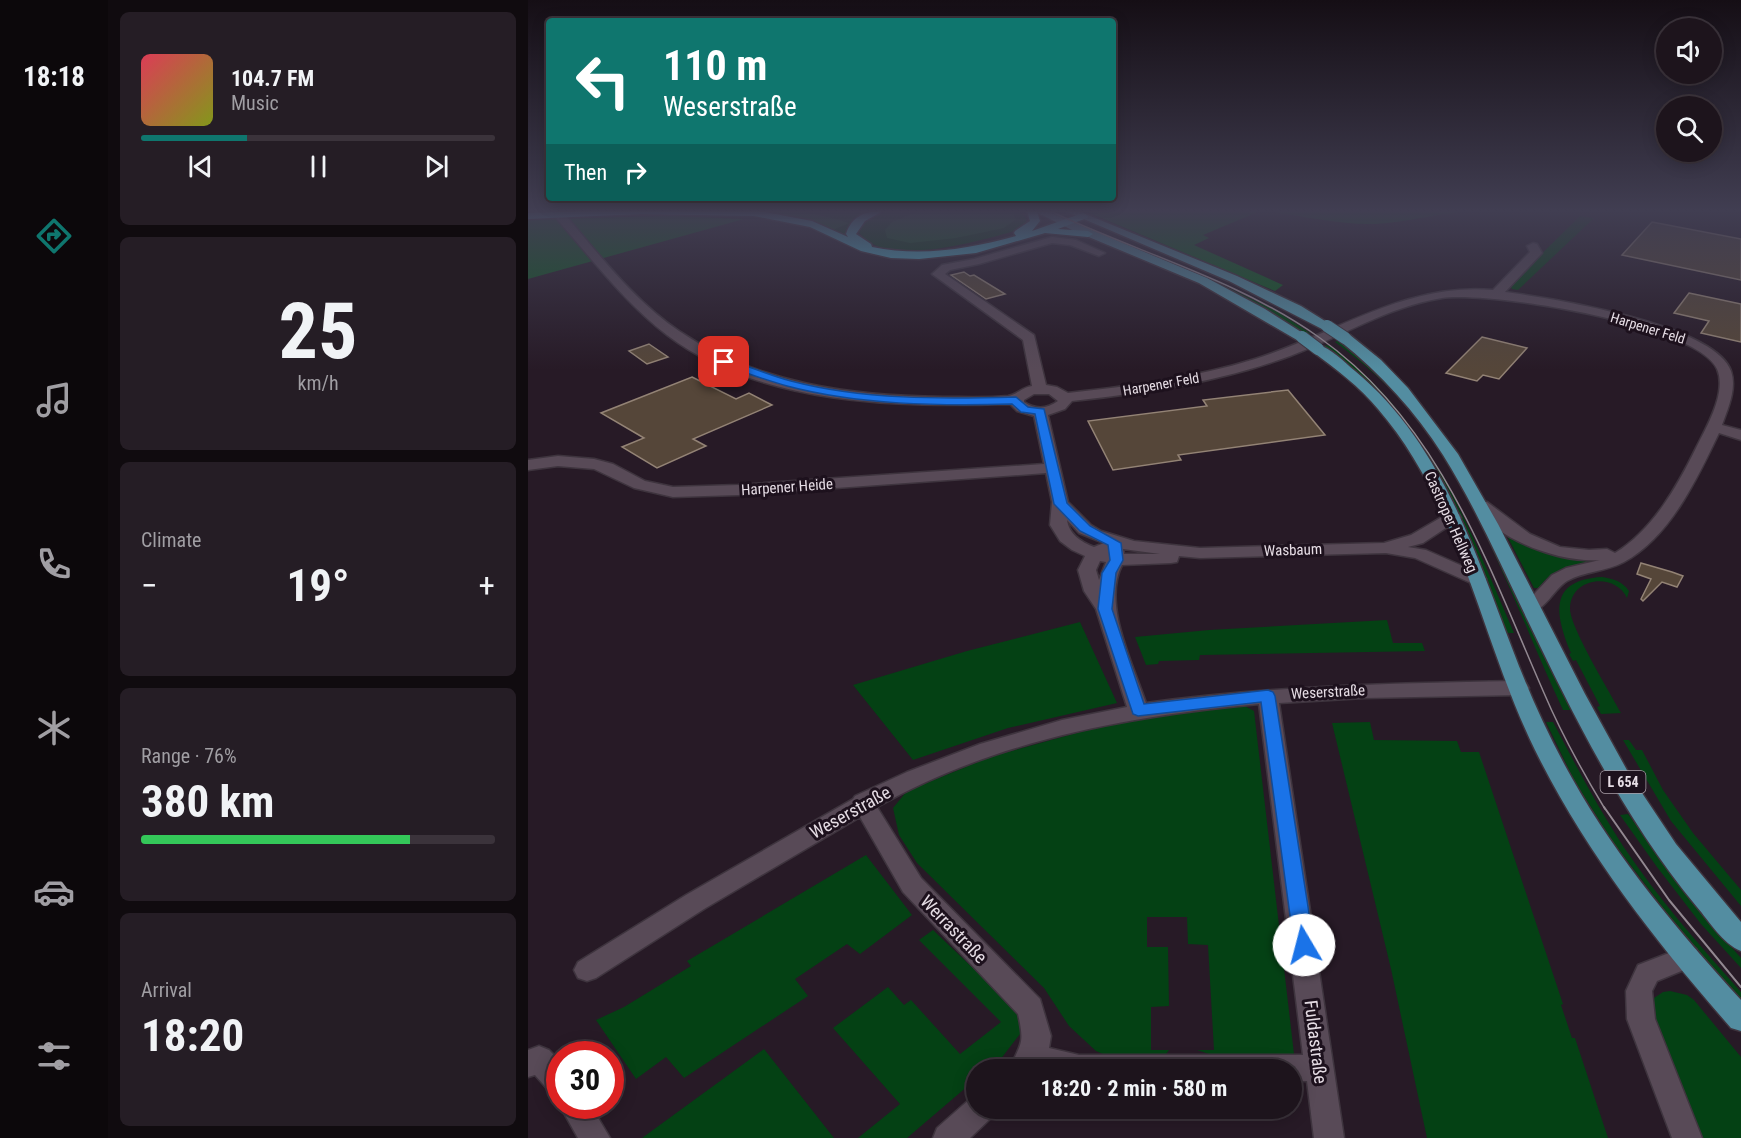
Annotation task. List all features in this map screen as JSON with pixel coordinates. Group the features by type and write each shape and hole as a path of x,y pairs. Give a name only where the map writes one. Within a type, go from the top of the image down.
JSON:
{"main road":[{"name":"Castroper Hellweg","path":"1162,264 1260,311 1302,337 1348,373 1384,406 1414,447 1453,518 1519,688 1563,783 1604,849 1687,957 1741,1019"},
{"name":"Castroper Hellweg","path":"1201,264 1276,297 1327,326 1379,364 1412,401 1448,450 1481,506 1531,608 1620,778 1684,873 1741,940"}],"street":[{"path":"604,264 650,314 685,342 724,362 789,384 849,395 951,402 1016,400 1021,394 1040,389 1029,338 938,274 946,267 963,264"},
{"path":"1496,294 1525,264"},
{"name":"Harpener Feld","path":"1065,398 1133,390 1197,378 1247,365 1287,352 1412,300 1456,293 1496,294 1559,305 1646,325 1687,339 1704,349 1725,371 1727,384 1722,406 1713,428 1693,470 1681,488 1647,536 1630,551 1605,564 1563,576 1552,583 1531,608"},
{"name":"Harpener Feld","path":"1040,389 1061,393 1065,398"},
{"name":"Harpener Feld","path":"1040,412 1061,406 1065,398"},
{"path":"1016,400 1025,410 1040,412"},
{"name":"Wasbaum","path":"1040,412 1061,504 1058,523 1064,534 1072,541 1095,554 1115,551 1159,560 1200,553 1386,548 1420,554 1477,579"},
{"path":"1713,428 1741,435"},
{"name":"Harpener Heide","path":"528,465 558,461 594,464 607,467 640,485 674,492 738,490 1052,468"},
{"path":"1061,504 1085,529 1115,551 1109,573 1105,609"},
{"path":"1481,506 1524,539 1548,550 1567,555 1590,556 1630,551"},
{"name":"Wasbaum","path":"1386,548 1417,539 1453,518"},
{"path":"1095,554 1087,570 1093,591 1105,609 1138,710"},
{"name":"Weserstraße","path":"587,970 688,904 863,802 916,777 978,753 1044,733 1138,710 1268,696 1330,691 1519,688"},
{"name":"Fuldastraße","path":"1268,696 1329,1138"},
{"name":"Werrastraße","path":"863,802 912,885 1030,1008 1037,1036 1029,1059"},
{"path":"1687,957 1647,973 1639,991 1641,1019 1687,1138"},
{"path":"528,1064 539,1059 546,1067"},
{"name":"Werrastraße","path":"1302,1068 1319,1068"},
{"path":"583,1119 595,1138"},
{"path":"948,1138 969,1119"}],"green space":[{"path":"528,264 582,264 528,279"},
{"path":"1211,264 1237,264 1283,285 1275,291"},
{"path":"1531,264 1545,264 1518,290 1512,289 1510,285"},
{"path":"1204,276 1278,312 1310,333 1307,335"},
{"path":"1339,340 1395,392 1429,436 1390,389 1335,342"},
{"path":"1326,345 1332,347 1362,372 1382,393 1410,426 1428,453 1475,541 1514,633 1507,633 1472,540 1426,451 1386,399 1364,378 1324,347"},
{"path":"1476,516 1572,710 1563,710"},
{"path":"1506,534 1532,548 1556,556 1595,561 1557,572 1544,581 1539,588 1534,588"},
{"path":"1602,577 1624,585 1629,591 1627,598 1613,584 1594,582 1585,584 1572,598 1571,617 1583,644 1621,713 1601,714 1597,707 1600,706 1576,660 1573,661 1569,654 1571,653 1560,613 1560,601 1564,592 1572,585"},
{"path":"1387,620 1393,643 1422,643 1425,651 1200,655 1199,660 1159,661 1158,664 1146,665 1135,637 1209,630"},
{"path":"1080,622 1117,703 1008,728 913,760 853,685 967,651"},
{"path":"1243,705 1254,711 1294,1054 1221,1058 1197,1050 1214,1050 1208,945 1188,944 1187,917 1147,917 1147,947 1168,947 1169,1006 1151,1007 1151,1050 1169,1050 1163,1059 1114,1059 1096,1051 1069,1026 1044,988 917,863 899,835 893,808 907,791 990,757 1080,732 1158,715"},
{"path":"1370,722 1374,740 1457,741 1461,752 1479,752 1563,1004 1561,1005 1572,1038 1575,1038 1608,1138 1427,1138 1391,969 1332,723"},
{"path":"1546,722 1553,722 1595,800 1636,865 1679,921 1741,992 1741,1001 1667,913 1613,842 1574,780"},
{"path":"1623,740 1629,740 1636,750 1642,750 1663,790 1693,833 1741,890 1741,906 1671,821"},
{"path":"1628,814 1696,907 1741,958 1741,968 1701,924 1620,815"},
{"path":"866,855 912,915 860,954 847,944 795,979 808,996 684,1078 666,1057 636,1079 624,1061 624,1041 610,1041 596,1020 624,1007 691,966 687,961"},
{"path":"933,930 1020,1013 1020,1034 1001,1059 966,1059 966,1088 907,1138 858,1138 900,1104 833,1028 888,987 904,1005 911,1000 960,1054 1001,1022 919,940"},
{"path":"1670,991 1687,995 1694,1000 1741,1057 1741,1138 1700,1138 1649,1012 1651,1000 1663,992"},
{"path":"764,1049 834,1138 642,1138"}],"building":[{"path":"1665,264 1741,264 1741,280"},
{"path":"964,272 970,276 974,275 1005,294 986,299 951,275"},
{"path":"1689,293 1741,304 1741,342 1701,333 1709,321 1674,313"},
{"path":"1482,337 1527,348 1499,379 1483,375 1477,381 1446,373"},
{"path":"649,344 668,357 647,364 629,351"},
{"path":"692,377 736,399 749,393 772,405 693,439 706,446 657,468 622,447 644,438 601,413"},
{"path":"1288,390 1325,435 1178,455 1181,460 1113,470 1088,421 1207,406 1203,400"},
{"path":"1641,563 1683,576 1677,587 1662,582 1643,601 1641,599 1651,579 1637,574"}],"tram line":[{"path":"1178,264 1256,300 1320,338 1362,372 1398,411 1429,453 1456,499 1480,546 1557,723 1605,809"},
{"path":"1604,807 1669,900 1741,987"}],"route":[{"path":"724,362 764,377 817,390 884,399 951,402 1016,400 1017,404 1025,410 1040,412 1061,504 1085,529 1114,543 1116,560 1109,573 1105,609 1138,710 1268,696 1304,945"}]}
